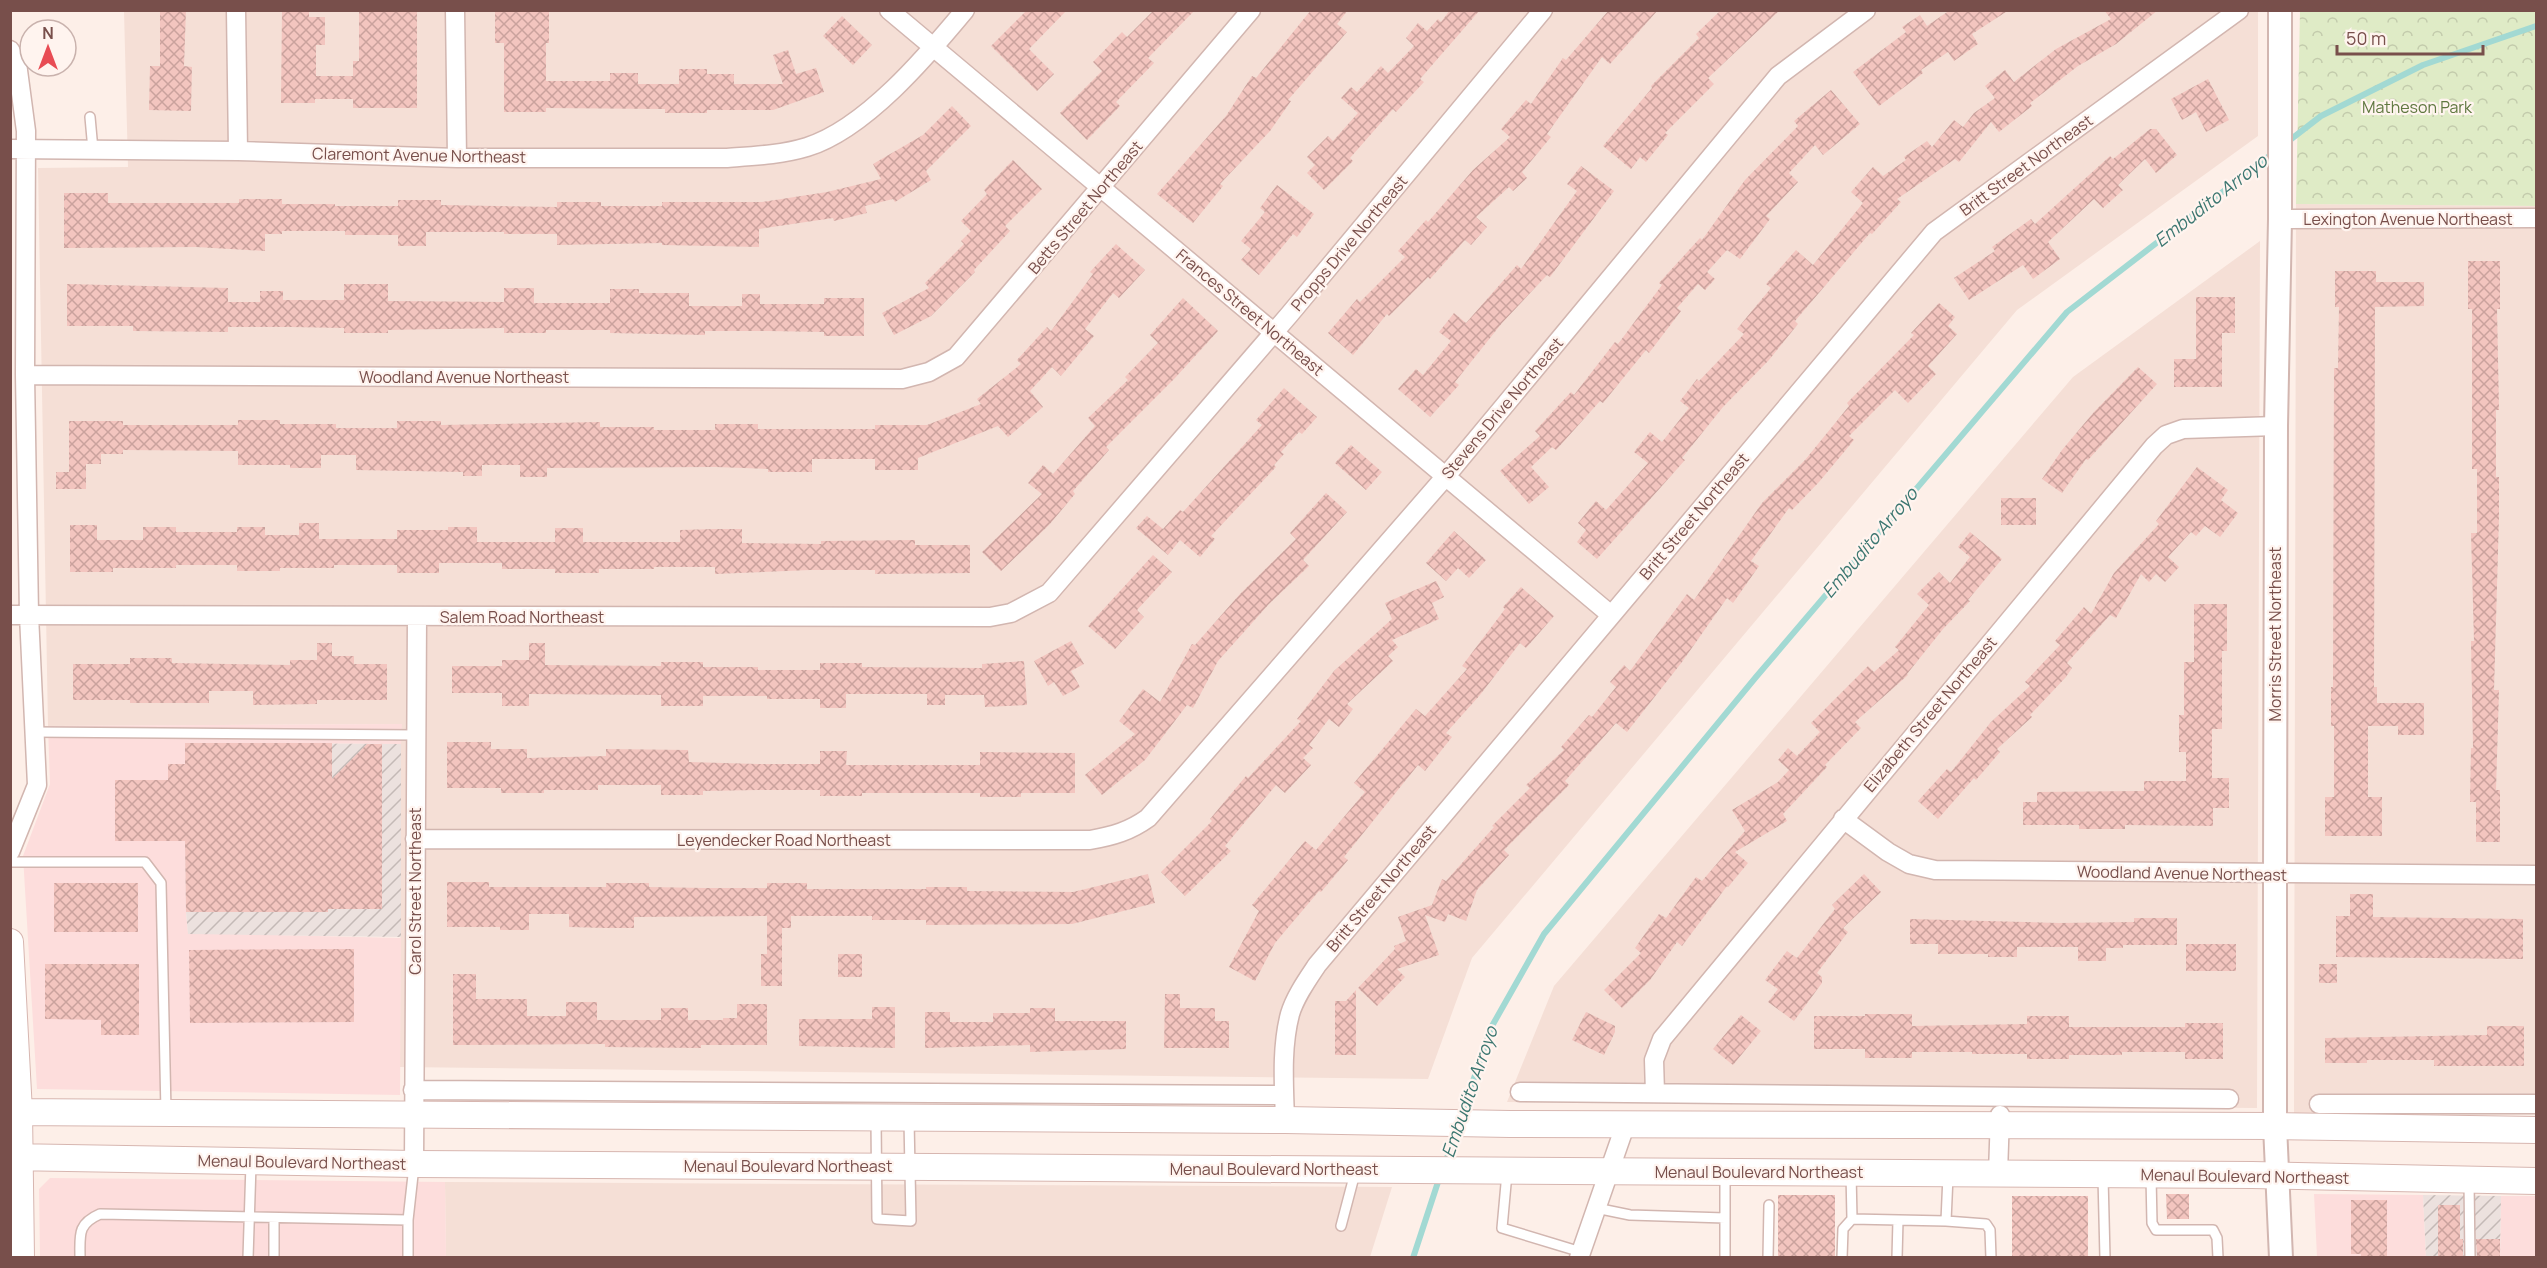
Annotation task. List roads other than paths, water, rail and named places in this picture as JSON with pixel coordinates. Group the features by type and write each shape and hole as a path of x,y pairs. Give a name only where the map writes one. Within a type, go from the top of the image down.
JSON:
{"main road":[{"path":"10,942 15,1157 21,1257"},
{"path":"15,1112 413,1117 1285,1120 2000,1127 2276,1126 2536,1130"},
{"name":"Menaul Boulevard Northeast","path":"15,1157 414,1164 2151,1174 2469,1179 2536,1184"}],"street":[{"path":"236,10 238,151"},
{"path":"455,10 457,158"},
{"name":"Frances Street Northeast","path":"889,10 1611,615"},
{"name":"Claremont Avenue Northeast","path":"18,150 238,151 457,158 725,158 767,154 805,148 826,140 858,122 933,48 965,10"},
{"name":"Betts Street Northeast","path":"902,379 928,372 956,357 1251,10"},
{"name":"Propps Drive Northeast","path":"1031,604 1049,592 1274,332 1543,10"},
{"name":"Stevens Drive Northeast","path":"1148,818 1446,476 1778,76 1866,10"},
{"name":"Britt Street Northeast","path":"1285,1120 1284,1049 1290,1013 1317,965 1934,232 2239,10"},
{"name":"Morris Street Northeast","path":"2280,10 2275,874 2276,1126 2281,1257"},
{"path":"10,50 17,63 26,131 18,150 26,375 20,615 34,732 37,785 10,852"},
{"name":"Lexington Avenue Northeast","path":"2280,219 2536,218"},
{"name":"Woodland Avenue Northeast","path":"26,375 902,379"},
{"name":"Elizabeth Street Northeast","path":"1655,1093 1654,1060 1662,1039 2154,446 2166,435 2183,429 2276,426"},
{"name":"Salem Road Northeast","path":"20,615 990,617 1011,613 1031,604"},
{"name":"Carol Street Northeast","path":"414,1164 417,617"},
{"name":"Leyendecker Road Northeast","path":"415,839 1090,840 1114,836 1133,829 1148,818"},
{"name":"Woodland Avenue Northeast","path":"1843,819 1888,852 1909,864 1935,870 2536,875"},
{"path":"413,1090 1284,1095"},
{"path":"1520,1092 2229,1099"},
{"path":"1998,1098 2000,1127 1998,1173"},
{"path":"2319,1104 2536,1104"},
{"path":"1580,1255 1626,1123"}],"lane":[{"path":"90,117 93,150"},
{"path":"34,732 416,735"},
{"path":"10,862 145,862 161,883 166,1113"},
{"path":"876,1119 877,1219 911,1221 909,1120"},
{"path":"248,1257 251,1162"},
{"path":"408,1257 408,1220 414,1164"},
{"path":"1341,1226 1356,1169"},
{"path":"1508,1171 1502,1228 1580,1255"},
{"path":"1725,1172 1725,1257"},
{"path":"1842,1257 1843,1229 1852,1219 1851,1173"},
{"path":"1946,1221 1948,1173"},
{"path":"2103,1174 2105,1257"},
{"path":"2151,1174 2152,1223 2156,1230 2214,1230 2218,1257"},
{"path":"2469,1179 2470,1257"},
{"path":"1768,1257 1769,1206"},
{"path":"1596,1208 1630,1215 1725,1218"},
{"path":"80,1257 81,1232 86,1220 100,1214 408,1220"},
{"path":"274,1218 274,1257"},
{"path":"1852,1219 1986,1224 1990,1230 1991,1257"},
{"path":"1897,1257 1898,1220"}],"waterway":[{"name":"Embudito Arroyo","path":"2286,143 2321,116 2423,65 2536,26"},
{"name":"Embudito Arroyo","path":"1461,1116 1492,1026 1544,934 1756,677 2067,312 2273,153"},
{"name":"Embudito Arroyo","path":"1445,1164 1457,1128"},
{"name":"Embudito Arroyo","path":"1413,1258 1440,1176"}],"park label":[{"name":"Matheson Park","path":"2417,107"}]}
